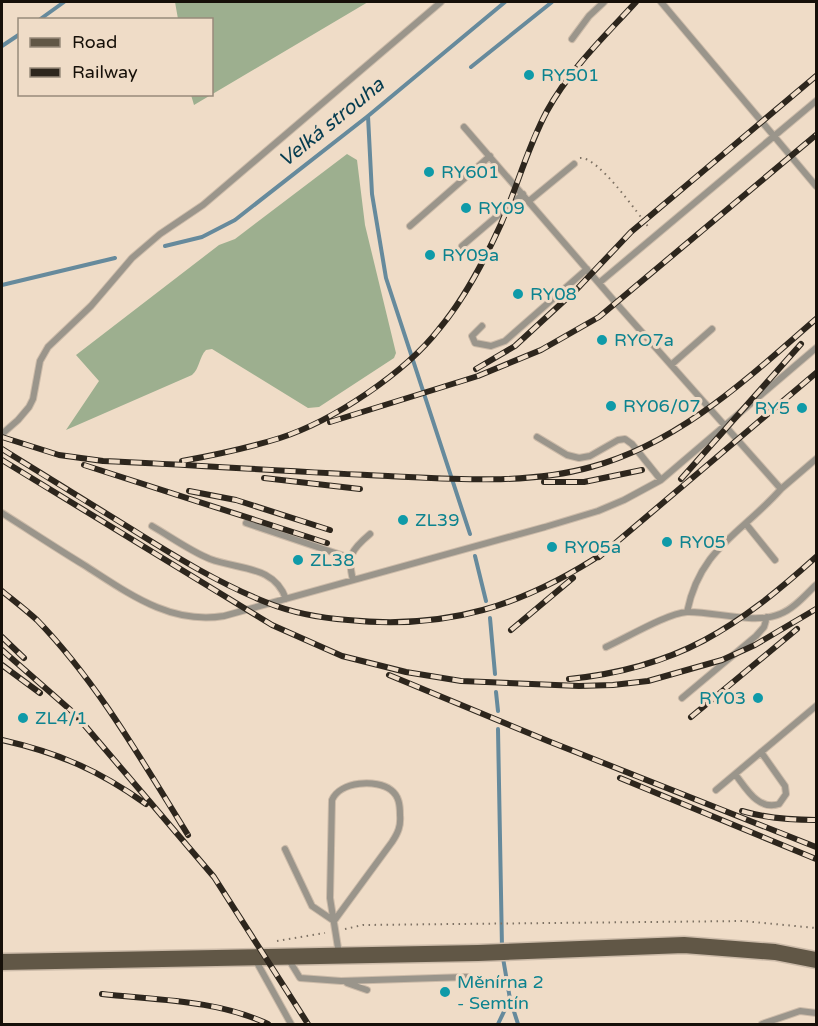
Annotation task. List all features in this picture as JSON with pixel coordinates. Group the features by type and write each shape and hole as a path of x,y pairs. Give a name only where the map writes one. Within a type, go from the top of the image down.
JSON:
{"main road":[{"path":"2,962 478,953 684,945 775,952 816,960"}],"lane":[{"path":"2,434 29,407 33,399 40,361 48,347 91,306 132,258 160,234 210,200 441,2"},
{"path":"572,39 589,16 604,2"},
{"path":"661,2 816,186"},
{"path":"599,283 816,101"},
{"path":"464,127 781,489"},
{"path":"410,226 490,156"},
{"path":"530,201 573,164"},
{"path":"462,246 523,194"},
{"path":"482,326 472,336 475,343 492,346 505,341 587,269"},
{"path":"671,365 712,329"},
{"path":"2,513 133,596 173,614 216,617 598,511 644,491 661,480 816,348"},
{"path":"537,437 567,455 579,458 590,456 618,440 625,439 632,444 661,480"},
{"path":"687,612 694,585 706,563 781,489 816,459"},
{"path":"246,523 350,558"},
{"path":"746,524 775,560"},
{"path":"152,526 209,558 247,568 269,577 280,586 286,599"},
{"path":"353,580 350,558 356,547 370,534"},
{"path":"606,647 687,612 732,617 767,617 783,613 816,585"},
{"path":"682,698 756,636 764,627 767,617"},
{"path":"716,790 816,706"},
{"path":"735,774 759,803 770,806 779,804 786,794 785,786 761,752"},
{"path":"334,921 399,830 400,802 385,786 348,785 338,791 332,800 330,889 335,932 339,956"},
{"path":"285,849 312,906 334,921"},
{"path":"254,957 291,1024"},
{"path":"288,957 300,978 340,981 467,977"},
{"path":"340,981 367,990"},
{"path":"762,1024 800,1011 816,1013"}],"path":[{"path":"573,164 582,157 600,167 656,236"},
{"path":"267,942 335,932 363,925 743,921 816,928"}],"green space":[{"path":"175,2 368,2 213,94 213,18 178,18"},
{"path":"191,96 209,96 194,105"},
{"path":"347,154 357,160 365,225 396,353 394,358 319,407 308,408 212,349 206,350 192,375 66,430 99,381 76,355 219,245 235,239"}],"waterway":[{"path":"42,18 64,2"},
{"name":"Velká strouha","path":"165,246 202,237 235,220 368,116 505,2"},
{"path":"471,67 552,2"},
{"path":"2,46 18,35"},
{"path":"368,116 372,194 386,278 470,534"},
{"name":"Velká strouha","path":"2,285 115,258"},
{"path":"475,556 486,601"},
{"path":"490,618 495,674"},
{"path":"496,692 498,711"},
{"path":"498,729 502,948"},
{"path":"503,958 510,999 518,1024"},
{"path":"498,1024 510,999"}],"railway":[{"path":"182,461 268,442 301,430 367,394 425,346 466,292 481,265 501,224 534,138 556,96 588,54 636,2"},
{"path":"476,369 515,346 577,289 631,232 816,76"},
{"path":"330,422 478,376 541,350 599,317 816,135"},
{"path":"2,437 59,455 103,461 439,478 516,479 567,473 623,456 684,425 739,385 816,319"},
{"path":"681,479 801,344"},
{"path":"599,557 816,373"},
{"path":"2,449 216,579 278,607 317,616 384,622 418,621 483,610 544,587 605,552"},
{"path":"2,460 272,625 342,656 406,672 461,681 579,686 648,681 722,660 755,645 816,609"},
{"path":"84,465 327,543"},
{"path":"544,482 584,482 642,470"},
{"path":"264,478 360,489"},
{"path":"189,491 236,500 330,530"},
{"path":"569,679 608,674 642,665 704,641 759,604 816,557"},
{"path":"511,630 573,578"},
{"path":"2,591 37,620 80,670 118,723 188,835"},
{"path":"691,717 797,629"},
{"path":"2,637 24,658"},
{"path":"2,650 75,714 214,877 308,1024"},
{"path":"2,665 40,693"},
{"path":"389,675 548,741 816,847"},
{"path":"2,740 77,764 111,781 146,804"},
{"path":"620,778 816,859"},
{"path":"742,811 779,818 816,820"},
{"path":"102,994 208,1006 228,1010 268,1024"}],"place":[{"name":"RY501","path":"529,75"},
{"name":"RY601","path":"429,172"},
{"name":"RY09","path":"466,208"},
{"name":"RY09a","path":"430,255"},
{"name":"RY08","path":"518,294"},
{"name":"RYO7a","path":"602,340"},
{"name":"RY06/07","path":"611,406"},
{"name":"RY5","path":"802,408"},
{"name":"ZL39","path":"403,520"},
{"name":"RY05","path":"667,542"},
{"name":"RY05a","path":"552,547"},
{"name":"ZL38","path":"298,560"},
{"name":"RY03","path":"758,698"},
{"name":"ZL4/1","path":"23,718"},
{"name":"Měnírna 2 - Semtín","path":"445,992"}]}
